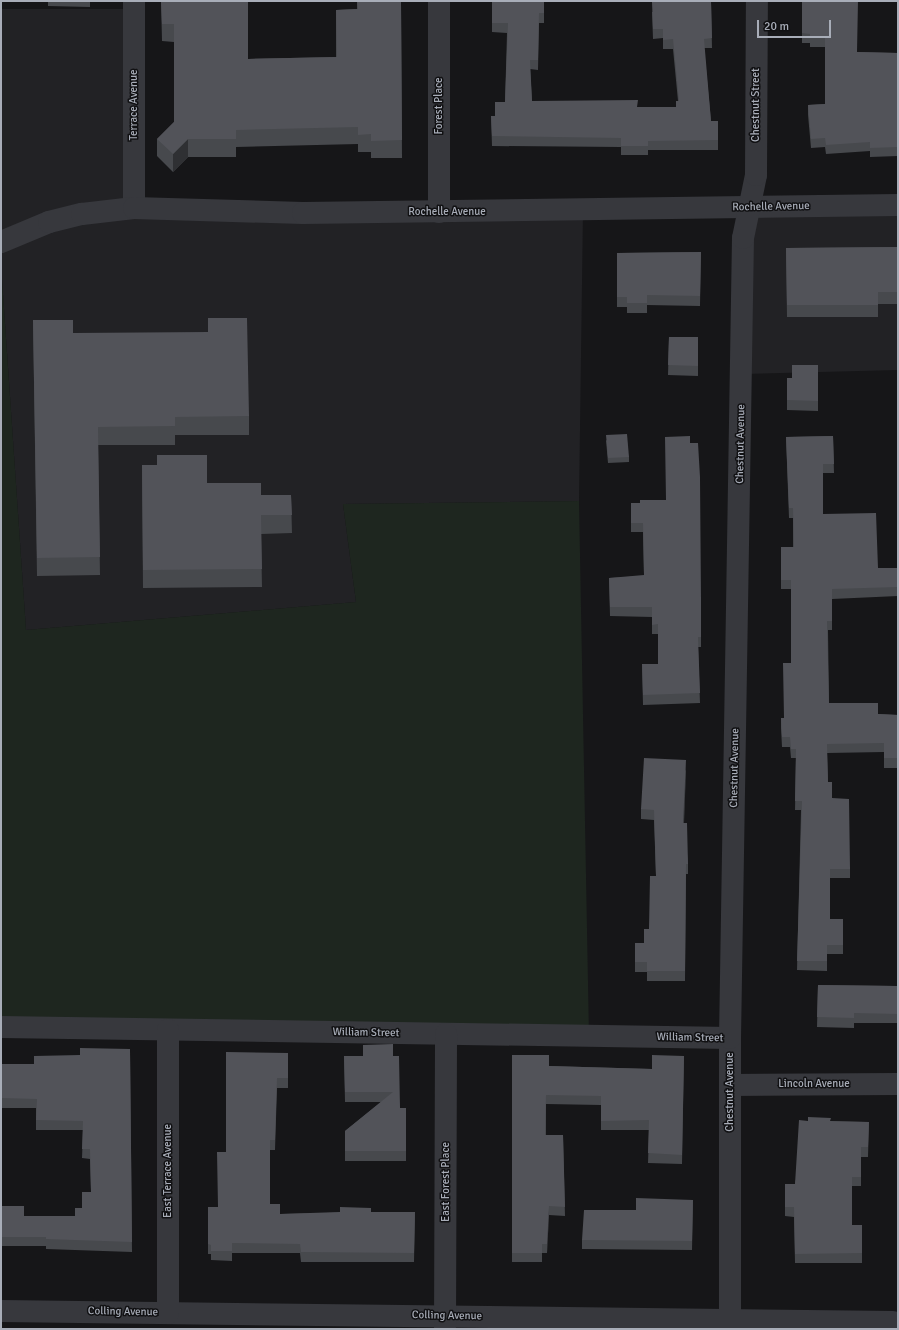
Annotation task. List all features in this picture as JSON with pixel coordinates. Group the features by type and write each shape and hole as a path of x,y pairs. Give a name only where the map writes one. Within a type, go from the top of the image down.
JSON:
{"street":[{"name":"Terrace Avenue","path":"134,1 134,208"},
{"name":"Forest Place","path":"439,1 439,212"},
{"name":"Chestnut Street","path":"749,208 756,175 757,1"},
{"name":"Rochelle Avenue","path":"1,242 49,222 82,214 134,208 239,213 439,212 898,205"},
{"name":"Chestnut Avenue","path":"730,1324 730,1038 743,238 749,208"},
{"name":"William Street","path":"1,1027 730,1038"},
{"name":"East Terrace Avenue","path":"168,1030 168,1313"},
{"name":"East Forest Place","path":"445,1323 446,1034"},
{"name":"Lincoln Avenue","path":"730,1085 898,1084"},
{"name":"Colling Avenue","path":"1,1311 168,1313 445,1323 730,1324 893,1322"}],"shaded area":[{"path":"1,9 134,9 135,208 583,211 579,501 343,504 356,602 26,630 1,265"},
{"path":"898,205 898,370 742,374 749,208"},
{"path":"1,265 26,630 356,602 343,504 579,501 589,1036 1,1029"}],"building":[{"path":"161,1 248,1 248,59 337,57 336,10 358,9 357,1 401,1 402,140 371,141 371,134 358,135 358,127 236,130 236,139 188,139 173,154 157,139 174,122 174,24 162,24"},
{"path":"492,1 544,1 544,13 539,13 538,60 530,60 532,101 638,100 637,107 676,107 676,101 679,101 673,39 663,40 663,29 653,29 652,2 711,1 712,38 704,39 711,121 718,121 718,140 648,141 648,146 621,146 621,138 492,136 491,116 495,116 495,102 505,102 508,23 492,23"},
{"path":"802,1 858,1 857,52 898,53 898,147 870,148 870,142 826,145 825,138 811,139 808,105 825,104 825,38 810,38 810,34 802,33"},
{"path":"898,247 898,292 878,292 878,305 787,305 786,248"},
{"path":"701,252 700,296 647,295 647,303 627,303 627,297 617,297 617,253"},
{"path":"208,318 247,318 249,416 175,417 175,426 98,427 100,557 37,558 33,320 73,320 73,333 208,332"},
{"path":"669,337 698,337 698,366 668,365"},
{"path":"792,365 818,365 818,401 787,400 787,378 792,378"},
{"path":"627,434 629,457 608,458 606,435"},
{"path":"690,436 690,443 698,443 700,477 701,637 698,637 700,693 643,695 642,664 658,664 658,624 652,625 652,607 610,607 609,578 644,575 643,523 631,523 631,503 640,503 640,500 666,500 665,437"},
{"path":"833,436 834,464 823,464 823,514 876,513 878,568 898,568 898,587 832,589 832,621 827,621 829,703 878,703 878,714 898,715 898,758 884,758 884,743 827,744 828,782 832,782 832,798 849,799 850,869 830,869 830,919 843,919 843,945 827,945 827,961 797,961 802,801 795,801 796,749 791,749 790,737 782,737 781,718 784,718 783,663 791,663 791,580 781,580 781,547 794,547 793,508 789,508 786,437"},
{"path":"157,455 207,455 207,483 261,483 261,495 291,495 292,515 261,515 262,569 143,570 142,465 157,465"},
{"path":"644,758 686,760 683,823 687,823 688,864 686,864 685,971 647,971 647,962 635,962 635,943 644,943 644,929 649,929 650,876 656,876 654,810 641,809"},
{"path":"897,950 898,1014 854,1013 854,1018 817,1017 818,985 897,986"},
{"path":"393,1044 393,1056 399,1056 400,1108 406,1108 406,1151 345,1151 345,1131 393,1092 345,1092 344,1056 363,1056 363,1045"},
{"path":"80,1048 130,1049 132,1242 46,1239 46,1237 1,1237 1,1206 24,1206 24,1216 75,1216 75,1208 82,1208 82,1192 91,1192 90,1149 82,1149 83,1121 36,1120 37,1099 1,1098 1,1064 34,1064 34,1056 80,1055"},
{"path":"226,1052 288,1053 288,1078 277,1078 275,1140 270,1140 270,1204 280,1204 280,1214 340,1212 340,1207 371,1208 371,1212 415,1212 414,1253 301,1252 300,1244 232,1243 232,1251 211,1251 211,1245 208,1244 208,1207 218,1207 217,1152 226,1152"},
{"path":"512,1055 549,1055 549,1066 652,1069 652,1055 684,1056 682,1155 648,1153 649,1120 601,1121 601,1096 546,1095 545,1135 563,1135 565,1207 549,1206 547,1244 542,1244 542,1253 512,1253"},
{"path":"808,1117 831,1118 830,1121 869,1122 868,1147 861,1147 861,1177 852,1177 852,1225 862,1225 862,1253 795,1254 794,1207 785,1207 785,1184 795,1184 799,1120 808,1121"},
{"path":"636,1198 693,1200 692,1241 582,1240 584,1210 636,1210"},
{"path":"243,1328 243,1329 211,1329"}]}
